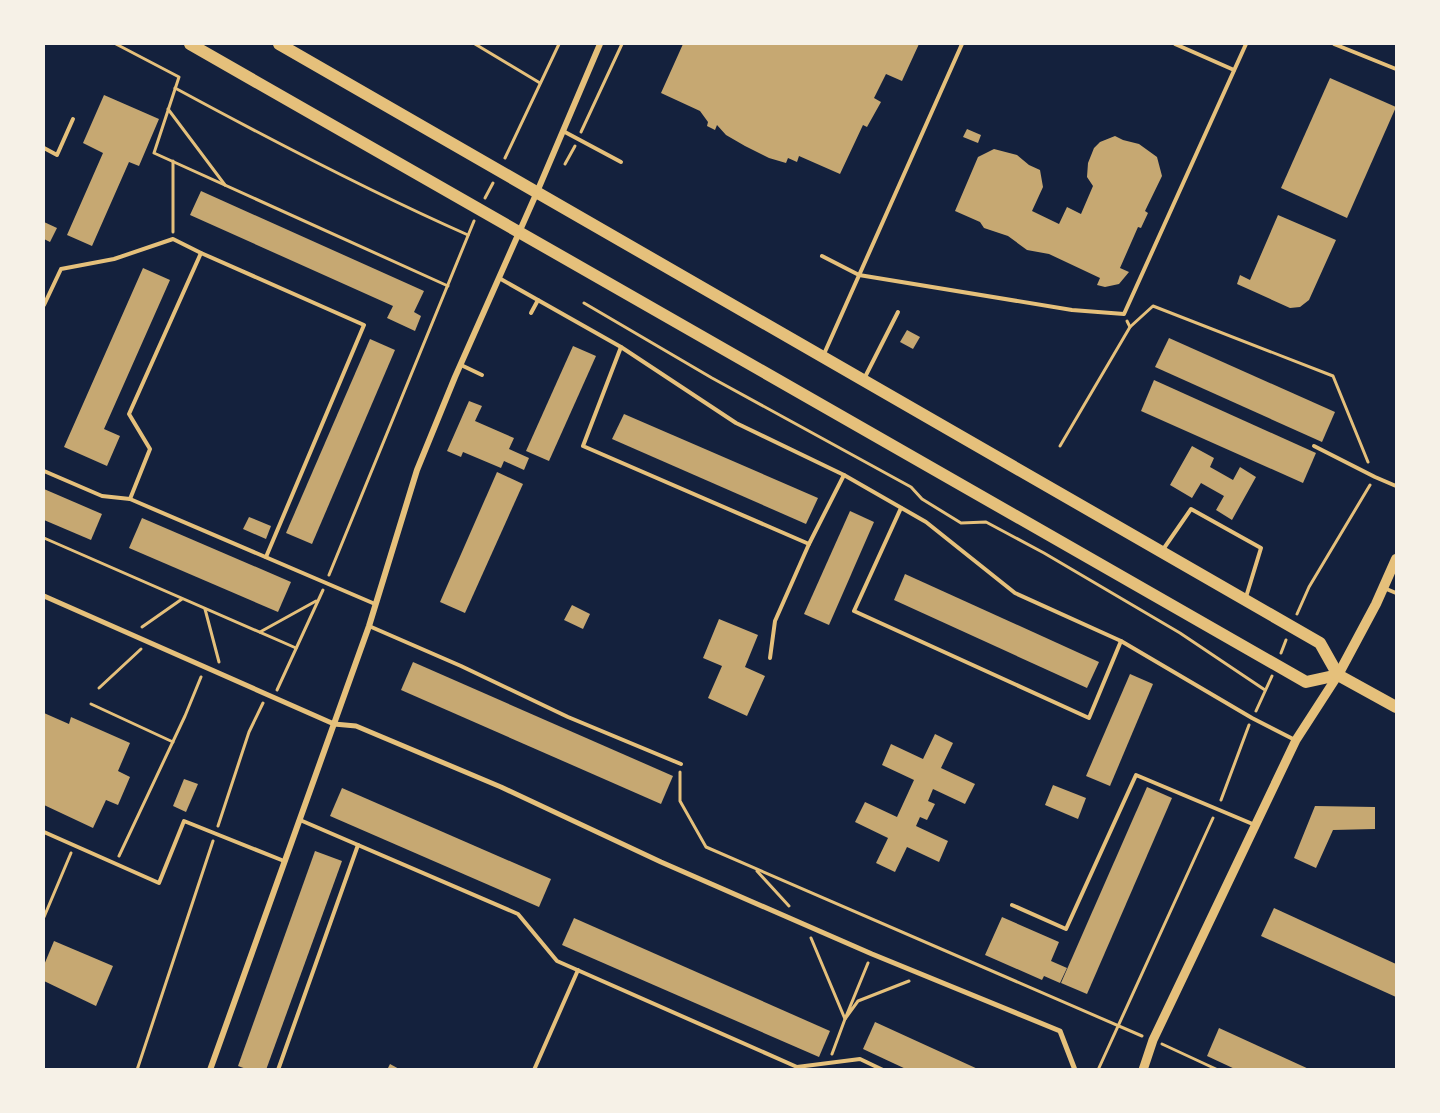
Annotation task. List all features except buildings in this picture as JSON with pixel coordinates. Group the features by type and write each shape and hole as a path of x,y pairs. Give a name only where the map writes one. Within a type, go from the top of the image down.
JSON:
{"main road":[{"path":"190,44 1276,666 1306,682 1338,675"},
{"path":"279,44 559,203 1320,643 1338,675 1396,707"},
{"path":"1338,675 1396,559"}],"street":[{"path":"210,1070 369,626 417,470 460,365 600,44"},
{"path":"44,596 334,724 356,726 501,787 661,862 872,954 1060,1031 1075,1070"},
{"path":"1143,1070 1153,1040 1296,740 1338,675"}],"lane":[{"path":"822,357 962,44"},
{"path":"1175,44 1234,70"},
{"path":"822,256 859,276 1072,310 1124,314 1246,44"},
{"path":"1334,44 1396,69"},
{"path":"44,148 57,154 73,119"},
{"path":"563,131 621,162"},
{"path":"44,305 61,269 114,259 173,239 364,325 266,557"},
{"path":"130,499 150,449 129,414 201,253"},
{"path":"499,278 621,347 736,423 844,476 926,522 1015,593 1121,641 1252,718 1296,740"},
{"path":"531,313 538,300"},
{"path":"864,380 898,312"},
{"path":"621,347 583,446 809,544"},
{"path":"460,365 482,375"},
{"path":"1314,446 1396,486"},
{"path":"44,471 102,496 130,499 376,605"},
{"path":"770,658 775,621 809,544 844,476"},
{"path":"901,508 854,611 1089,718 1121,641"},
{"path":"1161,552 1191,509 1261,548 1245,600"},
{"path":"1383,588 1396,593"},
{"path":"369,626 461,666 568,717 681,764"},
{"path":"1012,904 1066,929 1136,775 1256,825"},
{"path":"300,820 518,914 557,961 797,1067 860,1059 883,1070"},
{"path":"44,832 159,883 184,821 285,861"},
{"path":"278,1070 358,845"},
{"path":"534,1070 578,970"}],"path":[{"path":"116,44 179,77 154,153 448,286"},
{"path":"475,44 540,84"},
{"path":"274,697 326,583 468,235 559,44"},
{"path":"565,164 622,44"},
{"path":"175,88 284,147 468,235"},
{"path":"168,109 225,185"},
{"path":"173,161 173,239"},
{"path":"584,303 712,378 911,487 922,499 962,523 986,522 1044,553 1180,633 1265,690"},
{"path":"1060,446 1130,327 1153,306 1333,376 1375,477 1309,587 1252,718 1217,809 1098,1070"},
{"path":"1124,314 1130,327"},
{"path":"44,538 296,648"},
{"path":"132,635 182,599"},
{"path":"260,632 318,600"},
{"path":"205,609 223,675"},
{"path":"99,687 149,642"},
{"path":"115,864 173,742 205,667"},
{"path":"137,1070 249,732 267,694"},
{"path":"91,705 173,742"},
{"path":"681,764 680,801 706,847 1218,1070"},
{"path":"44,917 74,846"},
{"path":"756,870 805,924 845,1019"},
{"path":"828,1063 872,954"},
{"path":"845,1019 858,1001 924,975"}]}
